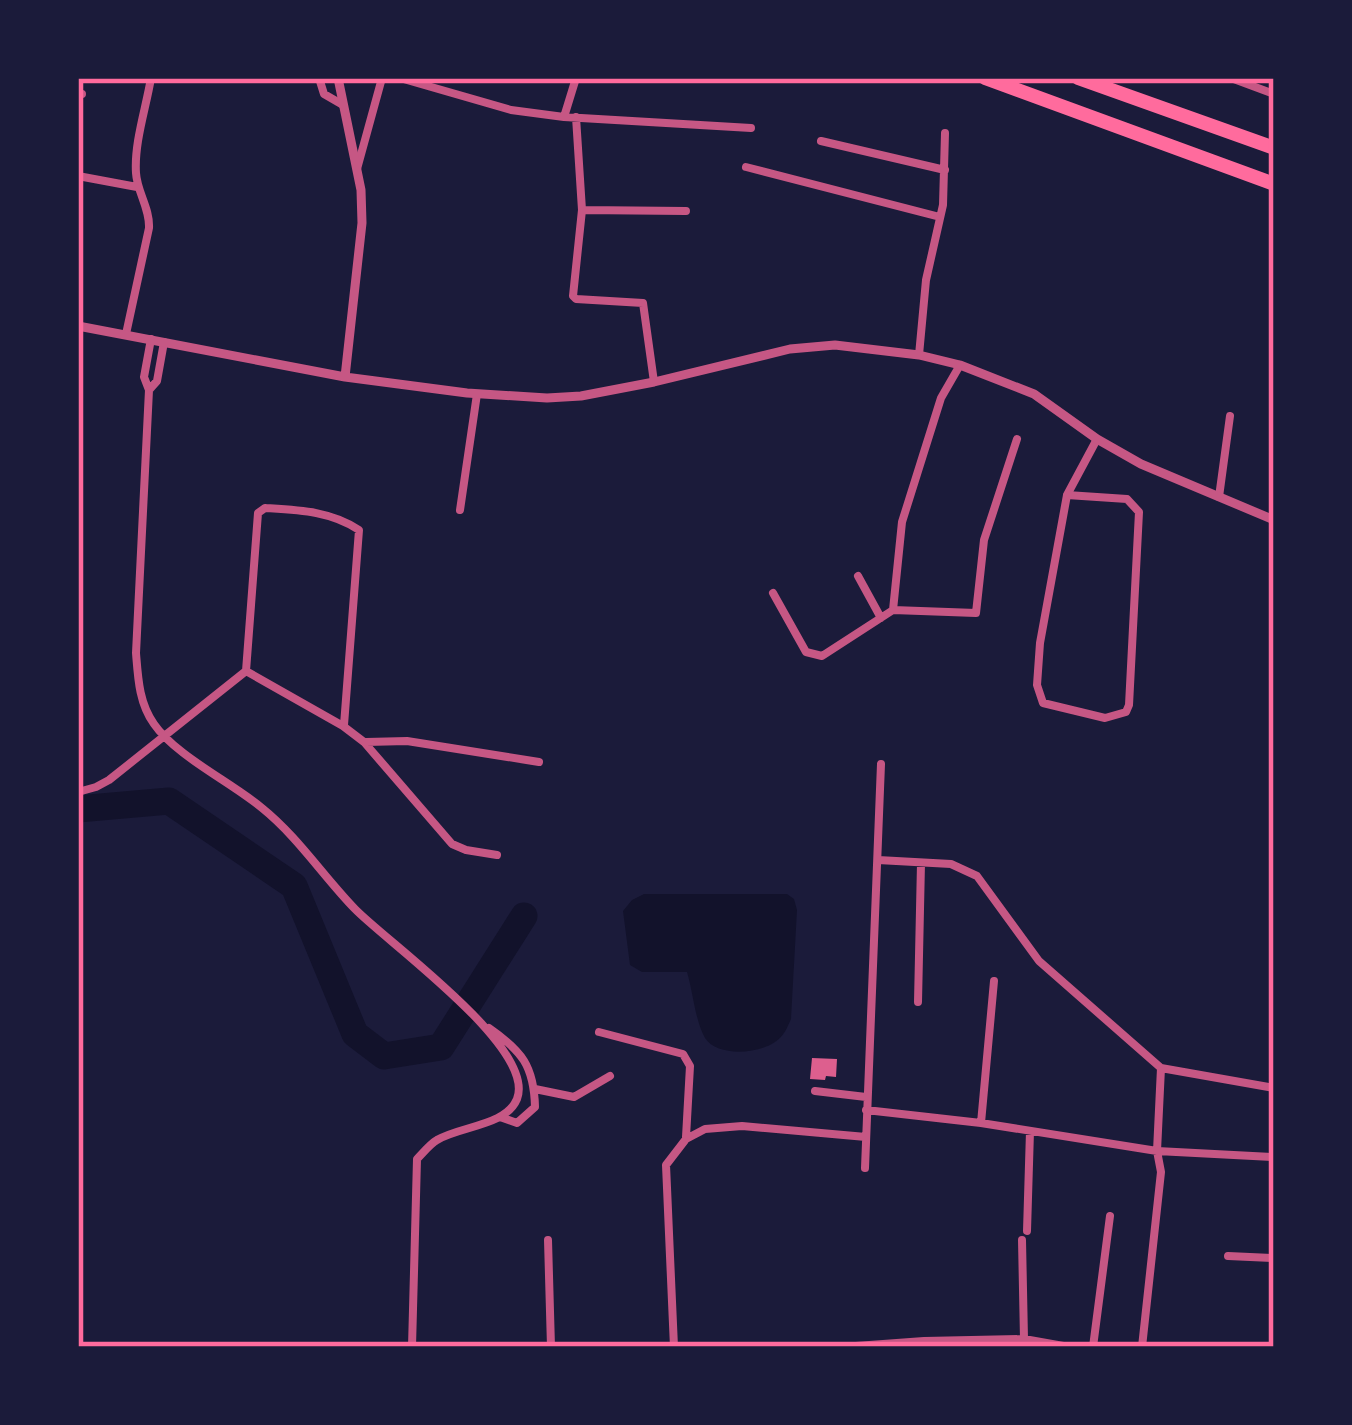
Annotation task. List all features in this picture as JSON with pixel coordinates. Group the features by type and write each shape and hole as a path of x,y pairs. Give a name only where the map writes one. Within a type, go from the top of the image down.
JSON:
{"highway":[{"path":"985,78 1274,184"},
{"path":"1078,78 1274,148"}],"street":[{"path":"126,334 149,228 135,166 152,78"},
{"path":"319,78 324,94 344,106"},
{"path":"338,78 362,223 345,376"},
{"path":"357,171 382,78"},
{"path":"400,78 512,110 751,128"},
{"path":"564,117 576,78"},
{"path":"1231,78 1274,94"},
{"path":"576,116 582,210 573,296 643,303 654,382"},
{"path":"919,355 926,280 940,217 945,134"},
{"path":"821,141 945,170"},
{"path":"746,167 940,217"},
{"path":"78,176 137,187"},
{"path":"582,210 686,212"},
{"path":"78,326 345,376 477,394 547,398 654,382 790,349 835,345 919,355 960,365 1034,394 1141,464 1273,520 1274,501"},
{"path":"151,339 144,377 149,390 136,653 146,711 165,738 279,822 359,913 515,1046 535,1078 535,1107 517,1123 499,1117"},
{"path":"149,390 157,381 164,342"},
{"path":"893,610 902,522 941,398 960,365"},
{"path":"460,510 477,394"},
{"path":"1220,498 1230,416"},
{"path":"772,593 806,652 823,656 893,610 976,614 984,540 1017,439"},
{"path":"1067,495 1127,499 1139,512 1129,705 1126,712 1105,718 1043,703 1037,685 1067,495 1097,439"},
{"path":"78,791 109,780 246,670 258,512 265,508 343,518 359,530 344,726"},
{"path":"858,576 881,618"},
{"path":"246,670 364,742 452,844 497,855"},
{"path":"364,742 407,741 539,762"},
{"path":"866,1168 881,764"},
{"path":"878,860 952,864 976,876 1039,961 1161,1068 1274,1088"},
{"path":"918,1003 921,863"},
{"path":"981,1123 994,981"},
{"path":"412,1347 417,1159 437,1140 499,1117 516,1103 519,1086 512,1065 486,1026"},
{"path":"599,1033 683,1054 689,1066 686,1138"},
{"path":"1142,1347 1161,1172 1157,1151 1161,1068"},
{"path":"535,1090 574,1097 610,1076"},
{"path":"815,1091 866,1097"},
{"path":"866,1110 1157,1151 1274,1157"},
{"path":"674,1347 666,1165 686,1138 705,1129 742,1126 866,1137"},
{"path":"1024,1339 1030,1131"},
{"path":"1093,1347 1110,1216"},
{"path":"548,1240 551,1347"},
{"path":"1228,1256 1274,1258"},
{"path":"842,1347 1024,1339 1069,1347"}],"shaded area":[{"path":"644,894 787,894 794,899 791,1019 778,1040 749,1051 728,1051 711,1044 696,1014 687,972 642,972 630,965 623,911"}],"building":[{"path":"812,1058 837,1059 836,1077 810,1079"}],"waterway":[{"path":"78,809 169,801 294,886 355,1034 384,1056 441,1047 524,916"}]}
